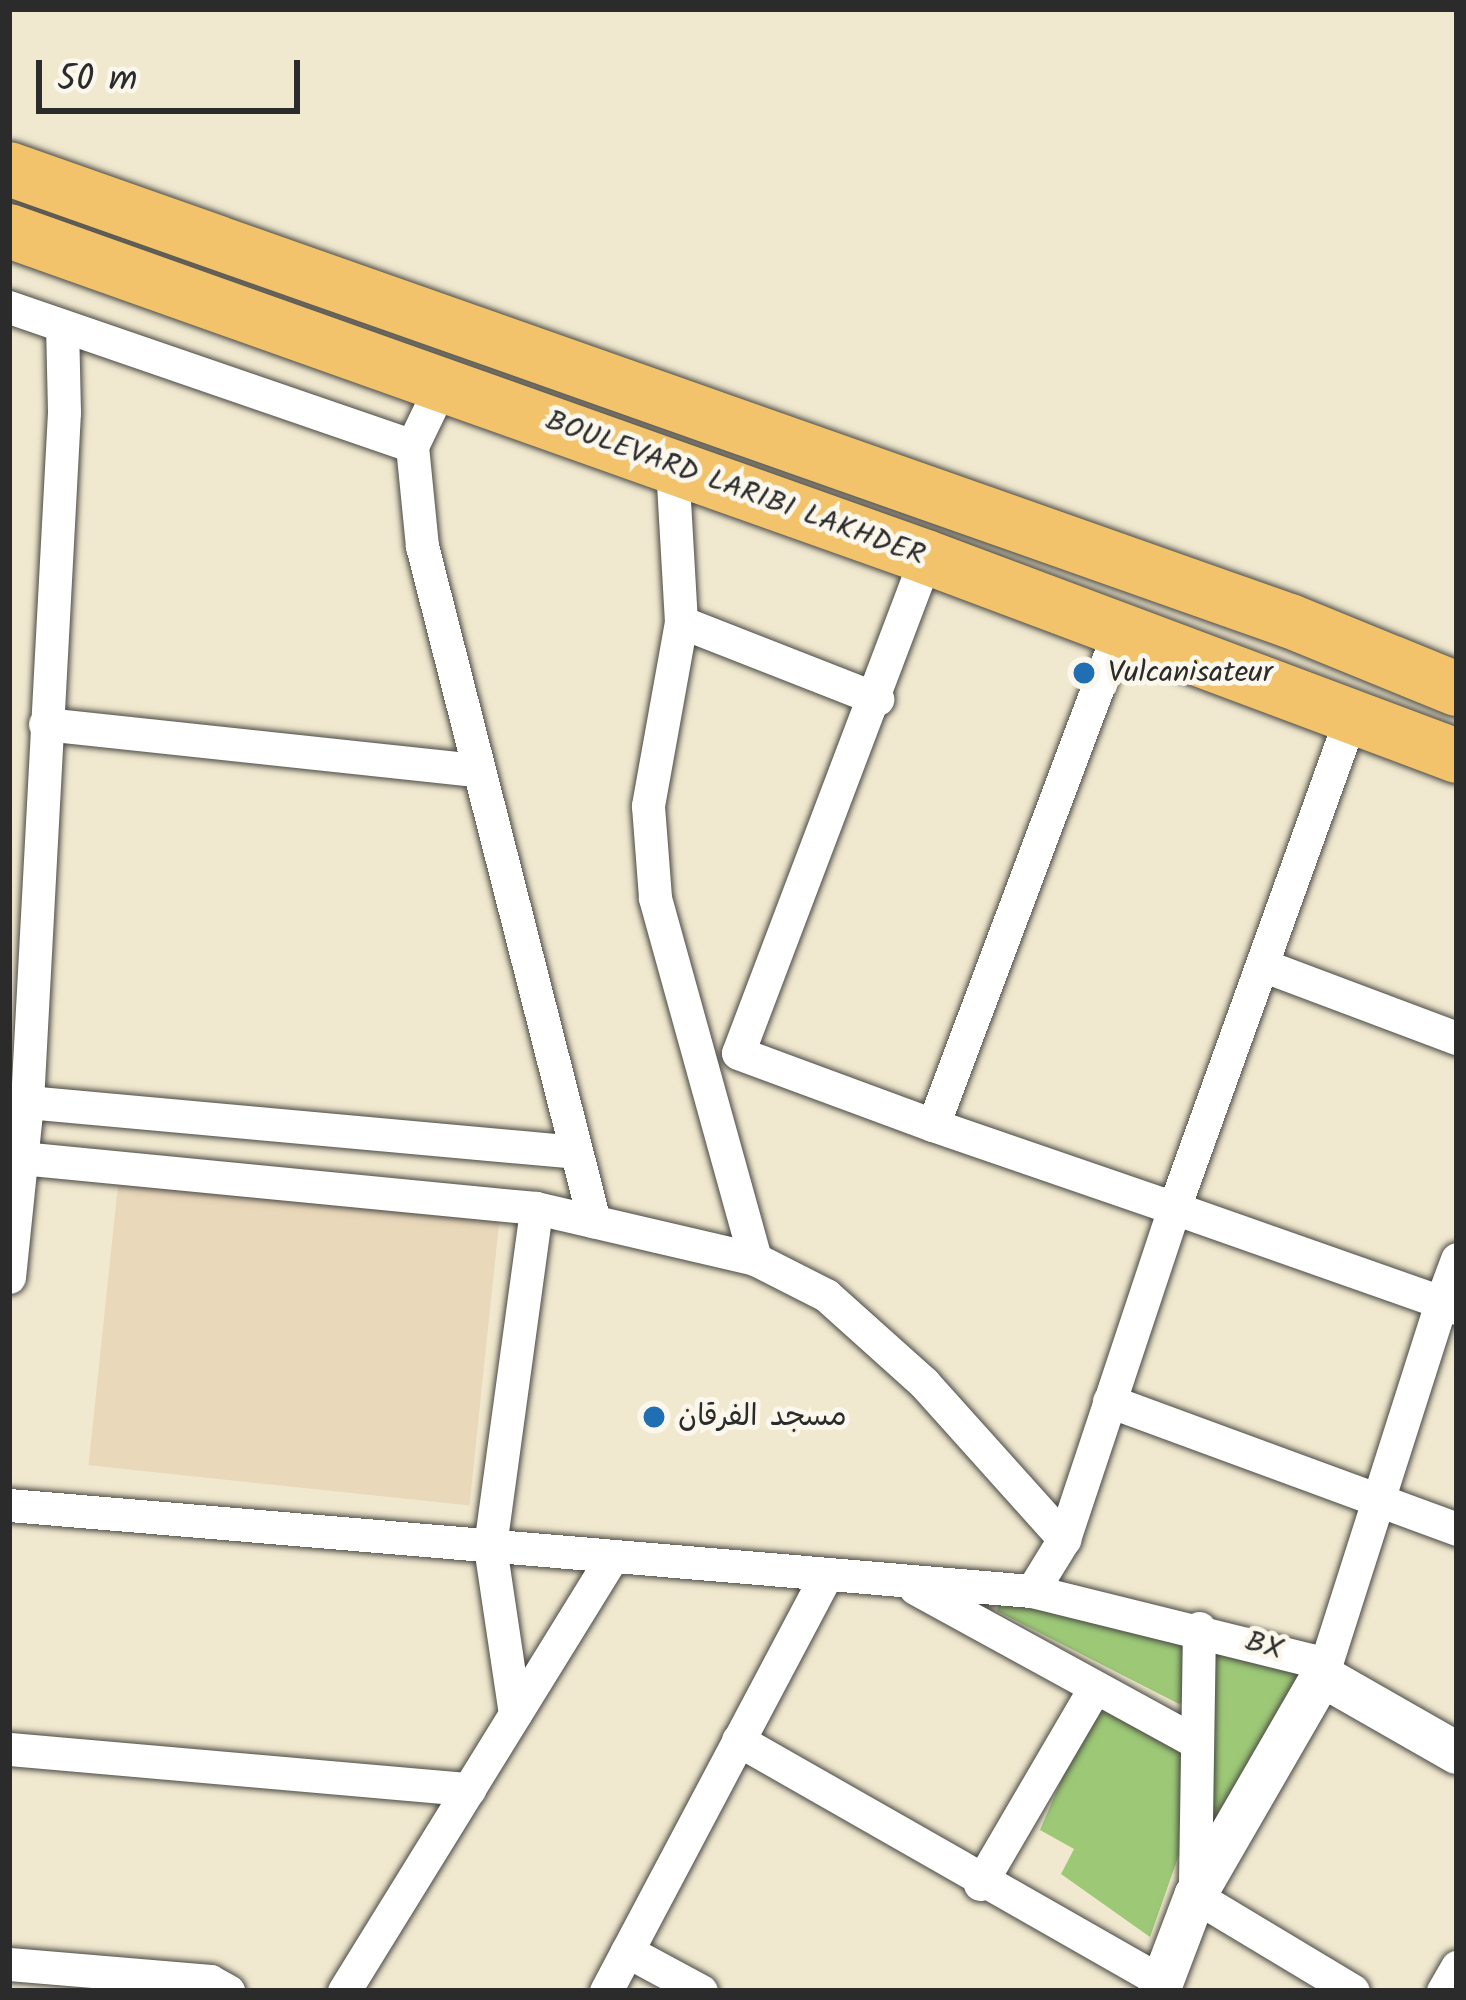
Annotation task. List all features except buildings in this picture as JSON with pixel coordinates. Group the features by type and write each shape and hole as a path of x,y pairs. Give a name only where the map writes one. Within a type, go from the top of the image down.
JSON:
{"main road":[{"name":"BOULEVARD LARIBI LAKHDER","path":"9,170 1268,613 1457,688"},
{"name":"BOULEVARD LARIBI LAKHDER","path":"9,231 926,557 1457,756"}],"street":[{"path":"9,308 412,446"},
{"path":"9,1277 13,1196 27,1102 21,930 46,724 62,326"},
{"path":"441,386 412,446 422,546 594,1221"},
{"path":"672,466 681,622 648,806 655,898 755,1259"},
{"path":"926,557 877,698 738,1053 1449,1305"},
{"path":"681,622 877,698"},
{"path":"933,1125 1120,628"},
{"path":"1032,1591 1064,1539 1174,1208 1352,714"},
{"path":"46,724 478,770"},
{"path":"1264,966 1457,1038"},
{"path":"27,1102 576,1152"},
{"path":"21,1158 536,1208 755,1259 826,1295 924,1383 1064,1539"},
{"path":"515,1714 490,1546 536,1208"},
{"path":"738,1740 1161,1987 1196,1897 1322,1676 1379,1498 1449,1305 1457,1259"},
{"path":"1109,1401 1457,1529"},
{"name":"BX","path":"9,1504 1032,1591 1199,1628 1310,1660 1322,1676"},
{"path":"344,1991 612,1557"},
{"path":"606,1991 826,1576"},
{"path":"903,1581 1196,1742"},
{"path":"1196,1897 1199,1628"},
{"path":"1322,1676 1457,1753"},
{"path":"980,1884 1094,1689"},
{"path":"9,1749 469,1789"},
{"path":"1196,1897 1353,1991"},
{"path":"627,1951 701,1991"},
{"path":"9,1964 210,1981 228,1991"},
{"path":"1443,1991 1457,1967"}],"shaded area":[{"path":"120,1166 501,1206 469,1505 89,1465"}],"green space":[{"path":"999,1602 1191,1629 1188,1698 1179,1704 997,1611"},
{"path":"1215,1650 1309,1675 1208,1838"},
{"path":"1109,1709 1182,1743 1182,1846 1150,1937 1061,1874 1074,1849 1040,1830 1088,1718"}],"place":[{"name":"Vulcanisateur","path":"1084,673"},
{"name":"مسجد الفرقان","path":"654,1417"}]}
